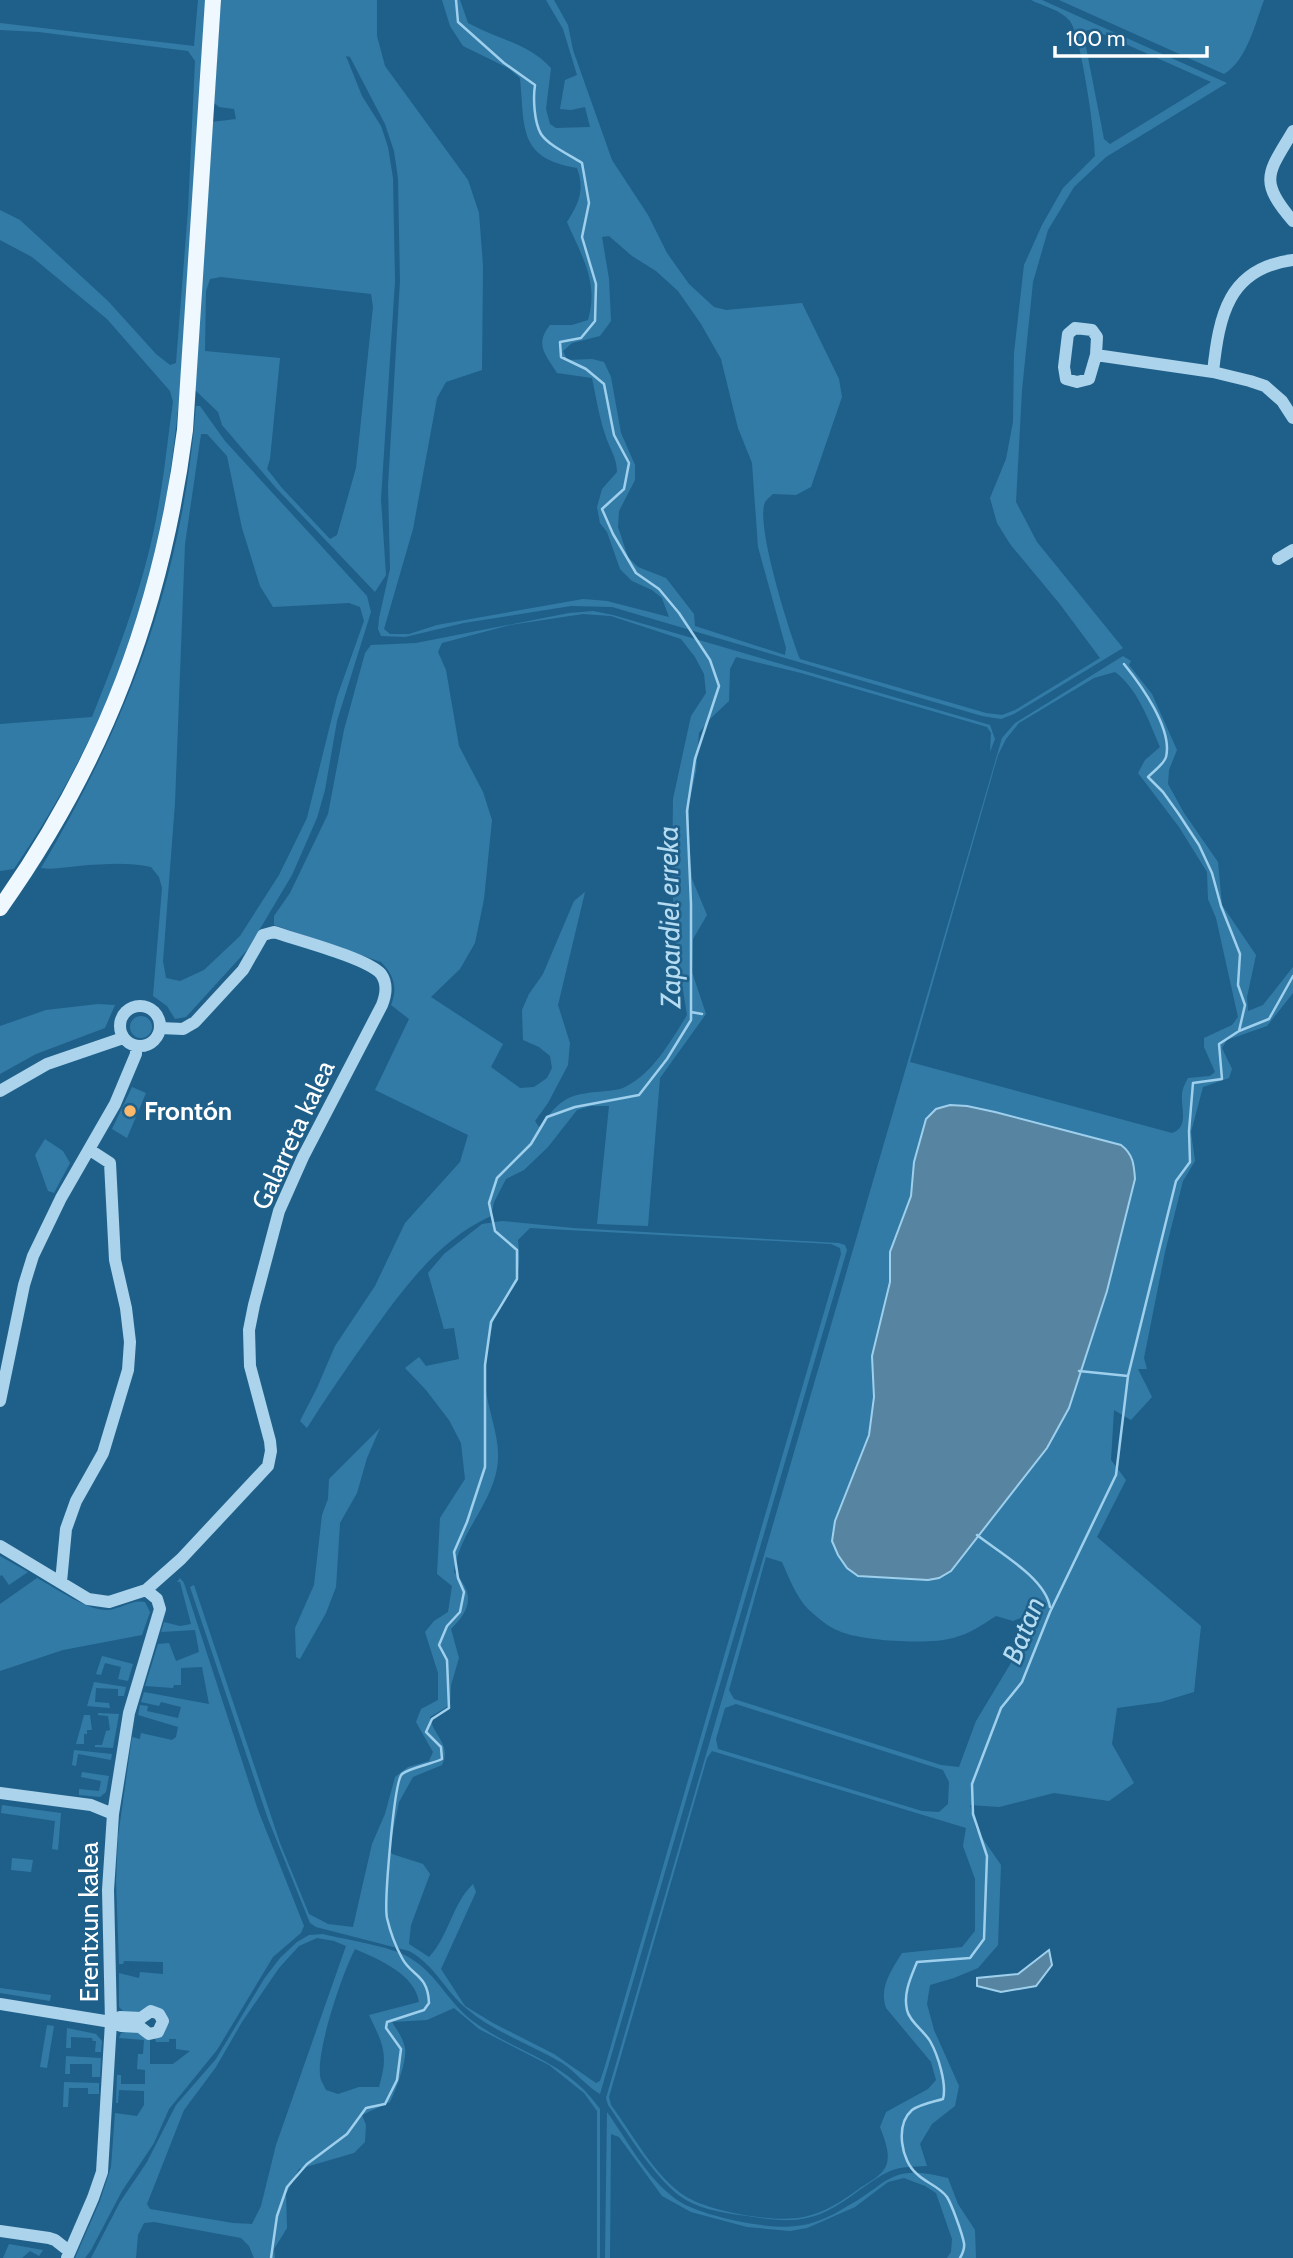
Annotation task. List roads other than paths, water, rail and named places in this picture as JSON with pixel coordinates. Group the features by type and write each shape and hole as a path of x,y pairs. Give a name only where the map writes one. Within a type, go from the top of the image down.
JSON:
{"main road":[{"path":"0,908 71,798 107,724 136,651 160,568 177,489 185,430 212,0"}],"street":[{"path":"1293,131 1272,165 1269,178 1270,188 1293,221"},
{"path":"1213,372 1221,318 1231,296 1245,277 1262,268 1293,260"},
{"path":"1096,355 1213,372 1265,386 1282,401 1293,418"},
{"path":"1278,559 1293,550"},
{"name":"Galarreta kalea","path":"0,1546 88,1599 98,1602 119,1601 146,1590 181,1559 268,1466 271,1440 250,1366 249,1331 254,1306 279,1211 303,1157 386,995 384,979 372,968 274,932 267,933 263,935 243,970 195,1022 183,1029 160,1028"},
{"path":"139,1006 155,1012 160,1028 158,1036 152,1042 136,1046 123,1038 119,1026 120,1019 130,1008 139,1006"},
{"path":"0,1091 47,1065 123,1038"},
{"path":"0,1401 24,1285 33,1256 61,1198 115,1104 136,1054 136,1046"},
{"path":"61,1582 66,1529 76,1501 103,1453 128,1370 130,1342 126,1308 115,1260 110,1163 90,1150"},
{"name":"Erentxun kalea","path":"68,2254 102,2172 111,2022 108,1890 113,1814 129,1713 160,1609 157,1599 146,1590"},
{"path":"0,1793 101,1807 113,1814"},
{"path":"0,2004 111,2022"},
{"path":"0,2231 55,2240 68,2254"}],"waterway":[{"name":"Zapardiel erreka","path":"271,2258 277,2216 287,2187 307,2164 347,2134 366,2108 385,2104 397,2080 401,2049 386,2028 387,2022 424,2010 429,2003 426,1986 402,1958 390,1928 386,1908 388,1868 396,1797 402,1774 442,1759 441,1747 426,1732 432,1719 449,1708 447,1660 439,1645 447,1626 460,1612 464,1592 458,1578 454,1552 485,1467 485,1365 491,1322 517,1279 517,1250 495,1231 489,1203 497,1178 531,1144 547,1117 575,1107 639,1095 667,1059 691,1020 691,904 687,811 695,759 719,686 710,660 679,613 659,589 636,573 613,534 602,509 624,489 629,463 614,435 604,384 586,369 561,357 560,342 581,338 595,321 596,284 582,237 589,203 582,163 554,146 541,134 535,110 535,85 504,63 458,22 456,0"},
{"path":"1124,664 1154,708 1165,734 1166,757 1148,777 1163,792 1199,845 1212,873 1221,906 1240,954 1238,985 1245,1005 1239,1031"},
{"name":"Batan","path":"960,2258 964,2243 947,2197 911,2168 902,2143 903,2124 912,2110 943,2099 944,2093 941,2070 933,2047 908,2014 908,1985 917,1962 970,1958 984,1939 987,1856 973,1814 972,1784 1001,1708 1022,1682 1050,1612 1116,1475 1128,1376 1176,1181 1190,1162 1189,1131 1193,1083 1222,1079 1219,1044 1239,1031 1269,1019 1293,976"},
{"path":"691,1012 702,1014"},
{"path":"1079,1371 1128,1376"},
{"path":"977,1535 1031,1576 1040,1586 1050,1607"}],"place":[{"name":"Frontón","path":"130,1111"}]}
